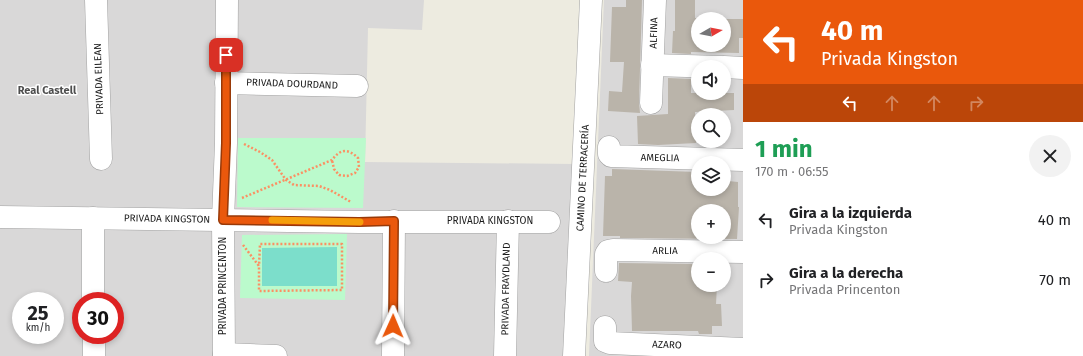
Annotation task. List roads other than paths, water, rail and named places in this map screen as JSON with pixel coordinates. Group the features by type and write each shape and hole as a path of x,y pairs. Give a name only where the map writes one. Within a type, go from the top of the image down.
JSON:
{"street":[{"name":"PRIVADA EILEAN","path":"96,0 101,159"},
{"name":"PRIVADA PRINCENTON","path":"224,355 223,213 226,143 227,0"},
{"name":"CAMINO DE TERRACERÍA","path":"574,356 591,0"},
{"name":"ALFINA","path":"651,103 655,0"},
{"path":"652,65 691,66"},
{"path":"731,67 743,68"},
{"name":"PRIVADA DOURDAND","path":"226,83 357,86"},
{"name":"AMEGLIA","path":"609,147 609,154 611,156 743,160"},
{"name":"PRIVADA KINGSTON","path":"0,217 93,218 223,213 359,222 549,222"},
{"path":"93,218 93,292"},
{"path":"393,356 394,221"},
{"name":"PRIVADA FRAYDLAND","path":"505,356 508,221"},
{"name":"ARLIA","path":"606,271 606,254 608,251 613,250 743,252"},
{"name":"AZARO","path":"605,327 605,341 610,343 743,348"},
{"path":"94,344 94,356"},
{"path":"224,355 276,356"}],"district":[{"name":"Real Castell","path":"47,90"}]}
